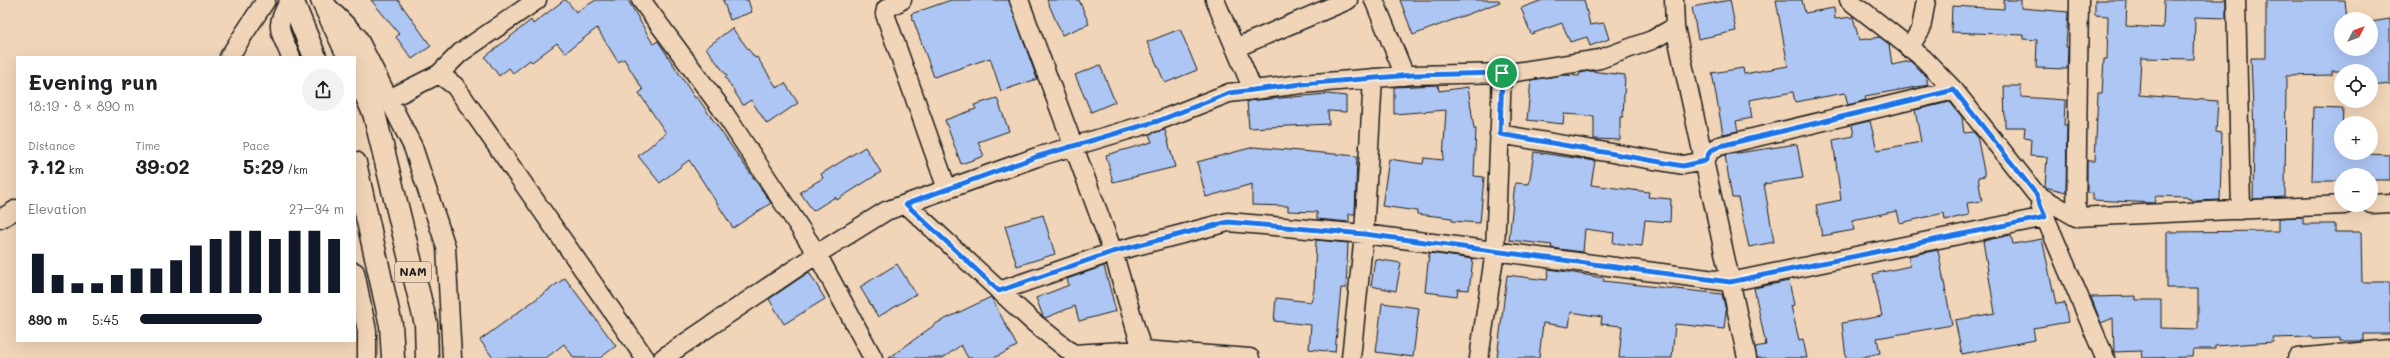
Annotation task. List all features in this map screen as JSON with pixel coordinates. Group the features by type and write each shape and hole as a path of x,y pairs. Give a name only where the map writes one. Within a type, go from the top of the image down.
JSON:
{"highway":[{"path":"291,0 315,56"},
{"path":"324,2 349,56"},
{"name":"NAM","path":"356,73 374,114 392,186 426,324 427,358"},
{"name":"NAM","path":"356,168 391,325 393,358"}],"street":[{"path":"229,56 266,0"},
{"path":"291,0 281,16 279,26 291,56"},
{"path":"389,99 439,74 460,53 537,0"},
{"path":"641,0 721,108 817,254 873,358"},
{"path":"902,0 886,10 885,14 947,189"},
{"path":"1019,0 1112,252 1142,350"},
{"path":"1215,0 1253,90"},
{"path":"1235,48 1348,0"},
{"path":"1374,0 1405,76"},
{"path":"1674,0 1674,27 1705,161 1747,358"},
{"path":"1849,0 1923,58 1954,90 2036,194 2105,358"},
{"path":"1910,48 1921,29 1926,0"},
{"path":"2076,217 2079,0"},
{"path":"2236,0 2241,210"},
{"path":"324,2 358,36 412,147 446,247 452,358"},
{"path":"663,358 817,254 886,211 1036,157 1158,121 1229,93 1373,78 1502,73 1600,59 1652,40 1674,27"},
{"path":"1479,358 1495,251 1502,73"},
{"path":"439,74 455,86 645,358"},
{"path":"1351,358 1364,234 1373,78"},
{"path":"1705,161 1710,151 1720,146 1954,90"},
{"path":"1500,134 1683,166 1705,161"},
{"path":"2036,194 2076,217 2334,206"},
{"path":"2378,204 2390,203"},
{"path":"906,204 1032,321 1065,356 1142,350 1250,358"},
{"path":"0,219 16,210"},
{"path":"999,291 1112,252 1228,222 1364,234 1730,282 2045,217"},
{"path":"356,277 367,331 367,358"},
{"path":"2297,358 2390,349"}],"building":[{"path":"371,0 398,0 431,46 412,59 396,37 399,34"},
{"path":"566,0 576,12 596,0 628,0 653,44 658,41 695,98 697,97 771,203 733,228 689,160 660,183 638,156 666,133 639,93 643,90 624,59 618,62 597,28 565,53 557,43 532,62 530,60 513,73 509,68 499,76 485,57 531,20 533,24"},
{"path":"723,0 748,0 752,12 730,20"},
{"path":"951,0 1009,0 1037,79 1001,91 990,58 934,77 911,14"},
{"path":"1047,0 1079,0 1089,24 1062,35"},
{"path":"1400,0 1499,0 1500,2 1413,35"},
{"path":"1543,0 1584,0 1590,25 1604,23 1609,39 1590,46 1587,37 1570,42 1562,23 1531,34 1521,8"},
{"path":"1730,0 1736,31 1698,39 1692,7"},
{"path":"1776,0 1802,0 1805,13 1834,8 1835,19 1853,17 1859,40 1880,37 1889,44 1892,65 1910,61 1926,76 1928,85 1865,96 1866,100 1848,105 1845,93 1795,102 1793,92 1749,100 1752,118 1736,121 1738,131 1723,134 1712,73 1743,68 1744,74 1788,66"},
{"path":"2004,0 2021,0 2021,8 2068,12 2066,47 2068,47 2067,69 2036,68 2037,40 2023,39 2023,35 1951,32 1952,6 2004,9"},
{"path":"2095,0 2127,0 2126,26 2163,28 2164,0 2226,0 2226,18 2195,17 2194,59 2141,58 2139,95 2218,101 2216,132 2222,133 2220,200 2195,201 2185,197 2156,196 2154,203 2093,200 2093,194 2087,193 2087,161 2095,161 2098,93 2102,93 2104,59 2107,59 2108,16 2095,15"},
{"path":"2266,0 2345,0 2346,12 2334,12 2334,56 2378,56 2378,21 2390,19 2390,84 2378,85 2378,64 2334,64 2334,71 2332,71 2332,75 2286,76 2285,197 2253,199 2254,135 2251,58 2266,58"},
{"path":"732,28 755,58 757,57 777,88 785,83 798,103 767,124 751,100 743,105 725,77 727,76 706,48"},
{"path":"1180,29 1197,70 1165,83 1147,42"},
{"path":"1100,65 1115,102 1091,112 1075,75"},
{"path":"1590,71 1625,75 1623,117 1620,117 1620,140 1594,139 1594,116 1564,114 1563,124 1527,120 1531,80 1563,75 1579,76 1580,73"},
{"path":"1438,85 1439,91 1468,87 1474,129 1476,129 1474,176 1484,177 1480,223 1452,221 1452,218 1417,214 1417,211 1382,206 1389,159 1423,164 1424,158 1443,160 1446,110 1394,114 1394,87"},
{"path":"2004,86 2021,86 2021,97 2065,100 2064,125 2067,125 2066,192 2045,187 2047,157 2030,156 2031,138 2024,137 2025,127 2005,127"},
{"path":"1327,94 1346,96 1346,112 1328,111 1329,124 1249,128 1247,101"},
{"path":"997,98 1009,131 978,142 984,156 961,164 945,120 976,109 974,105"},
{"path":"1950,102 1962,117 1964,133 1973,132 1977,136 1985,176 1978,177 1982,201 1967,203 1969,215 1945,220 1944,213 1900,223 1897,211 1852,220 1854,230 1822,236 1816,205 1841,200 1833,140 1854,136 1852,125 1870,121 1877,150 1921,142 1915,110"},
{"path":"2314,107 2343,108 2343,116 2334,116 2334,160 2378,160 2378,155 2390,155 2390,180 2378,180 2378,168 2334,168 2334,181 2312,181"},
{"path":"1165,130 1175,167 1113,182 1106,155 1152,142 1149,134"},
{"path":"1797,144 1803,178 1764,184 1774,242 1749,247 1738,198 1732,198 1725,155"},
{"path":"865,147 881,172 837,200 835,197 813,211 800,192 823,178 821,174"},
{"path":"1254,147 1357,156 1355,214 1349,214 1349,222 1317,219 1317,212 1288,211 1288,206 1252,205 1252,184 1206,197 1197,162"},
{"path":"1534,152 1595,161 1591,185 1649,192 1648,197 1671,199 1670,222 1645,220 1642,246 1613,243 1614,233 1585,229 1583,252 1551,248 1552,245 1509,240 1515,183 1529,184"},
{"path":"1043,215 1055,254 1017,266 1005,226"},
{"path":"2303,217 2303,224 2335,224 2335,232 2361,232 2362,282 2390,282 2390,334 2364,334 2364,341 2340,341 2340,338 2312,339 2311,337 2273,338 2273,342 2215,346 2215,349 2193,349 2192,357 2142,358 2141,351 2114,352 2113,318 2101,323 2091,297 2136,296 2136,300 2161,300 2161,328 2198,329 2198,288 2167,288 2167,232 2279,231 2279,218"},
{"path":"2011,235 2013,244 2042,239 2056,304 2065,303 2068,322 2033,328 2035,340 1962,354 1955,320 1995,313 1983,241"},
{"path":"1316,240 1348,243 1346,288 1341,288 1335,352 1309,349 1311,325 1274,321 1276,298 1311,302 1314,290"},
{"path":"1938,250 1952,325 1877,338 1880,353 1859,358 1846,358 1842,323 1882,316 1873,274 1910,266 1908,256"},
{"path":"1429,253 1473,259 1469,290 1458,289 1457,296 1425,292"},
{"path":"1375,259 1401,263 1396,291 1371,286"},
{"path":"897,264 916,294 878,317 860,287"},
{"path":"1104,266 1116,311 1079,321 1075,306 1045,318 1043,316 1036,298 1069,285 1067,279"},
{"path":"1549,269 1604,278 1603,281 1722,294 1726,311 1724,329 1675,324 1672,358 1619,358 1622,326 1601,324 1602,317 1571,312 1569,327 1543,323 1539,358 1497,358 1507,275 1547,280"},
{"path":"809,272 825,299 784,324 769,299"},
{"path":"565,278 616,346 600,358 574,358 564,344 546,358 493,358 480,340"},
{"path":"1789,281 1794,305 1791,306 1799,340 1803,339 1807,358 1757,358 1755,347 1766,345 1754,288"},
{"path":"991,297 1017,346 994,358 968,358 961,345 943,358 889,358 937,323"},
{"path":"1382,303 1419,308 1413,357 1376,352"}],"route":[{"path":"1502,73 1500,134 1683,166 1705,161 1710,151 1720,146 1954,90 2036,194 2045,217 1730,282 1364,234 1228,222 1112,252 999,291 906,204 1036,157 1158,121 1229,93 1302,84 1412,75 1502,73"}]}
